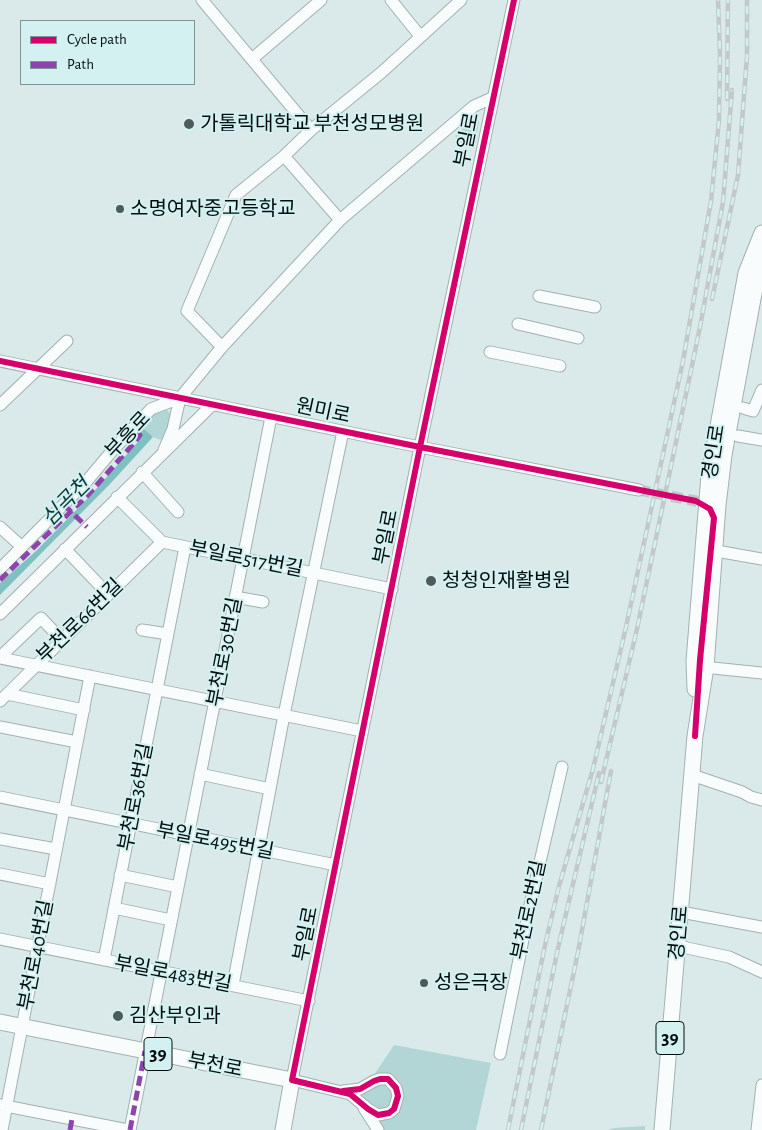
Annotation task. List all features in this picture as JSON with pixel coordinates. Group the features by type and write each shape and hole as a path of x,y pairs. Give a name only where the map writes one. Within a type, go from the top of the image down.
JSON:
{"main road":[{"name":"경인로","path":"662,1130 695,736 694,661 709,475 746,273 761,241"},
{"name":"경인로","path":"695,736 713,668 726,502 738,436 752,411 762,297"},
{"name":"부천로","path":"0,1022 292,1080"},
{"name":"부일로","path":"282,1130 292,1080"}],"street":[{"path":"252,59 321,0"},
{"path":"391,0 420,36"},
{"path":"222,347 188,310 236,194 284,156 311,130 382,72 461,0"},
{"name":"부일로","path":"292,1080 420,447 514,0"},
{"path":"206,1 311,130"},
{"name":"부흥로","path":"164,450 173,428 180,398 222,347 340,220 474,106 492,98"},
{"path":"284,156 340,220"},
{"path":"716,493 761,241"},
{"path":"539,296 595,307"},
{"path":"518,324 578,338"},
{"path":"0,405 67,341"},
{"path":"490,352 560,366"},
{"name":"원미로","path":"0,361 640,490"},
{"name":"경인로","path":"752,411 762,390"},
{"name":"부흥로","path":"0,569 86,482 151,409 180,398"},
{"name":"부흥로","path":"0,614 164,450 212,405"},
{"name":"부천로30번길","path":"129,1130 271,417"},
{"path":"232,985 284,715 343,431"},
{"path":"738,436 762,440"},
{"name":"부흥로","path":"142,472 178,512"},
{"name":"부일로517번길","path":"117,498 162,542 392,589"},
{"path":"695,736 700,660 714,518"},
{"path":"0,527 22,548"},
{"name":"부천로66번길","path":"3,698 162,542"},
{"name":"부천로36번길","path":"104,960 185,546"},
{"path":"65,549 108,594"},
{"path":"722,552 762,559"},
{"path":"236,597 264,602"},
{"path":"0,657 41,618 61,640"},
{"path":"142,630 168,634"},
{"path":"0,657 362,731"},
{"path":"713,668 762,673"},
{"name":"부천로40번길","path":"2,1130 3,1106 23,1027 90,676"},
{"path":"3,698 84,710"},
{"path":"0,727 77,742"},
{"name":"부천로2번길","path":"500,1054 530,904 562,767"},
{"path":"200,774 270,789"},
{"path":"692,775 762,800"},
{"name":"부일로495번길","path":"0,797 336,865"},
{"path":"0,839 56,849"},
{"name":"부천로40번길","path":"0,874 50,884"},
{"path":"120,875 178,887"},
{"path":"114,908 171,920"},
{"path":"681,912 762,927"},
{"name":"부일로483번길","path":"0,940 309,1001"},
{"path":"678,946 729,958 762,972"},
{"name":"부천로","path":"292,1080 342,1091 357,1099 372,1112 383,1115 394,1109 398,1096 396,1088 388,1080 380,1079 360,1089 342,1091"},
{"path":"757,1130 762,1085"},
{"path":"357,1099 375,1128"},
{"path":"3,1106 71,1124 129,1130"}],"shaded area":[{"path":"474,117 479,121 473,145 460,142 455,136"},
{"path":"163,409 171,414 170,426 161,440 153,437 143,428 143,425 148,417"},
{"path":"394,1045 491,1063 476,1130 370,1130 362,1093"},
{"path":"645,1126 645,1130 608,1130 614,1128"}],"water":[{"path":"143,428 153,437 110,484 0,595 0,583 36,551 88,498 137,443"}],"tunnel":[{"path":"639,490 696,501 710,509 711,512"}],"railway":[{"path":"508,1130 545,945 559,886 593,769 626,627 683,361 711,201 719,120 720,55 718,0"},
{"path":"727,99 728,0"},
{"path":"712,299 738,175 747,56 747,0"},
{"path":"601,782 637,629 700,327 723,202 732,90"},
{"path":"541,1130 578,952 611,771"},
{"path":"521,1130 558,948 599,773"}],"marked path":[{"path":"0,580 87,496 140,435 136,430"},
{"path":"64,505 87,527"},
{"path":"130,1130 145,1051"},
{"path":"70,1130 72,1119"}],"cycle path":[{"path":"343,1091 360,1089 374,1081 388,1079 396,1088 398,1096 394,1109 389,1113 378,1115 350,1094 292,1080 420,447 514,0"},
{"path":"0,361 696,501 710,509 714,518 700,660 695,736"}],"place":[{"name":"가톨릭대학교 부천성모병원","path":"189,124"},
{"name":"소명여자중고등학교","path":"120,209"},
{"name":"청청인재활병원","path":"431,581"},
{"name":"성은극장","path":"424,983"},
{"name":"김산부인과","path":"118,1016"}],"water label":[{"name":"심곡천","path":"66,502"}]}
